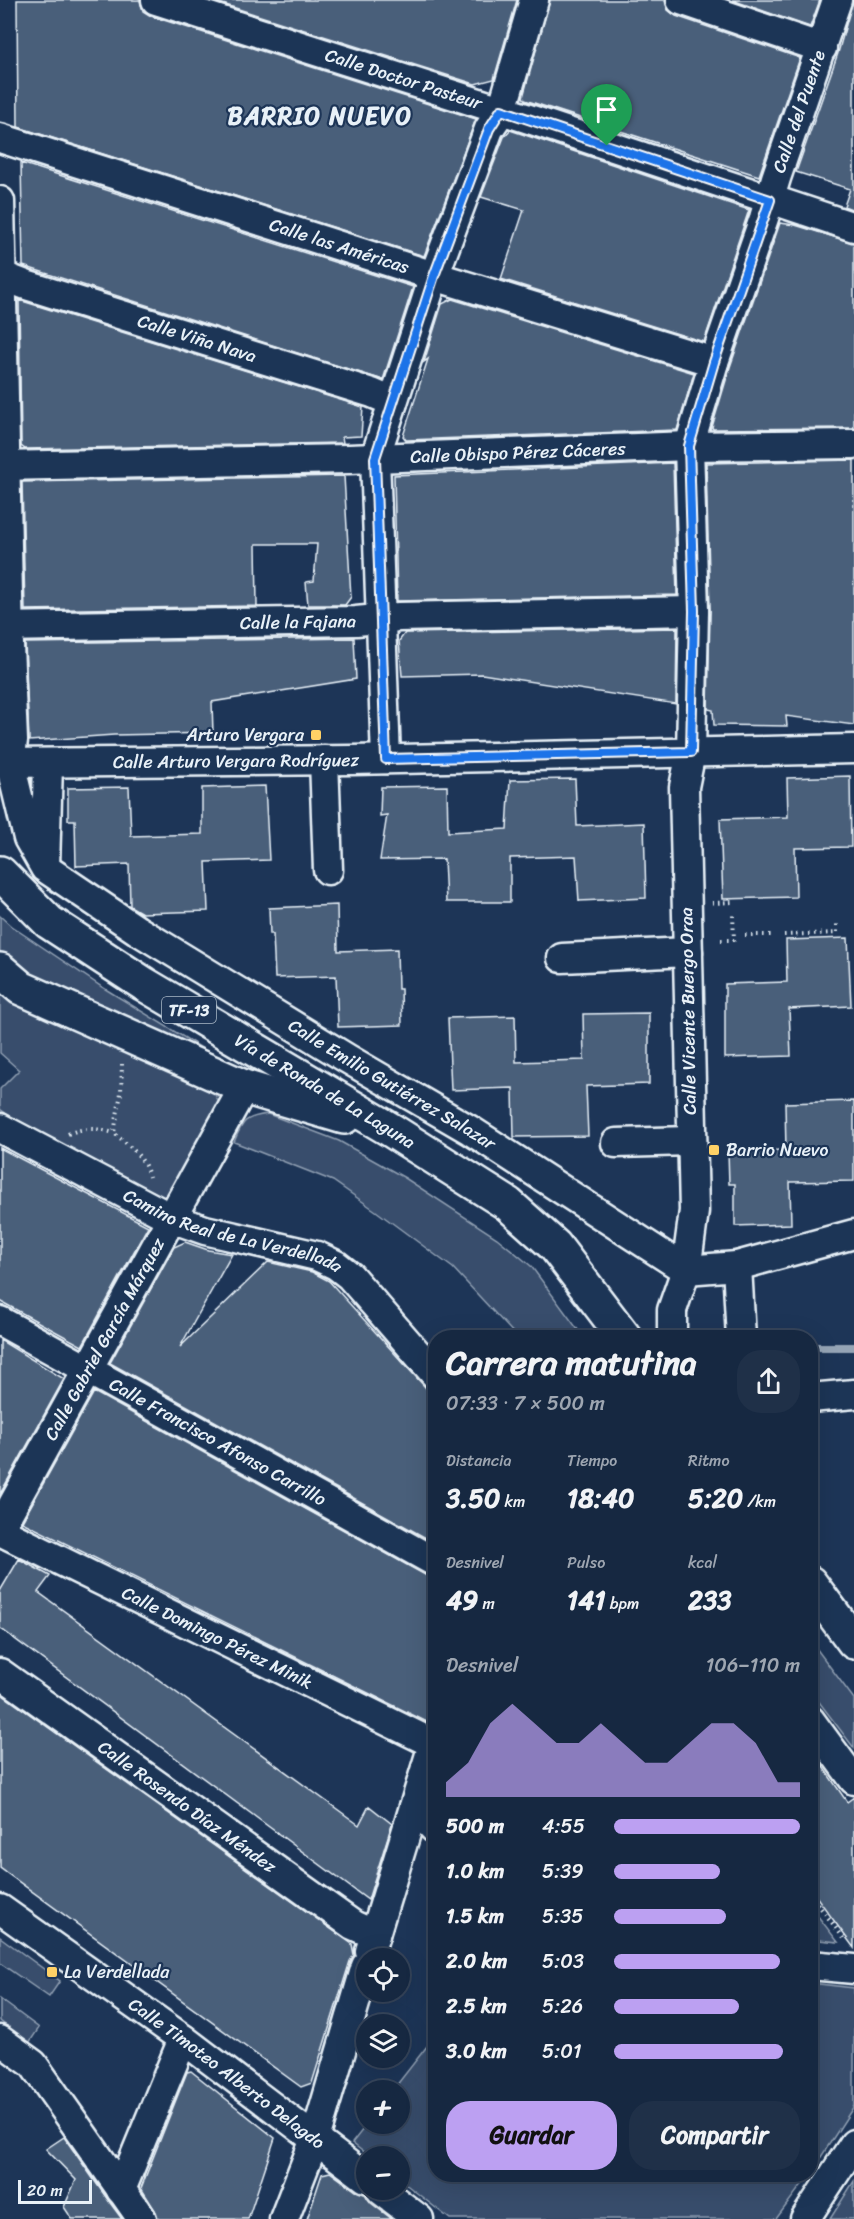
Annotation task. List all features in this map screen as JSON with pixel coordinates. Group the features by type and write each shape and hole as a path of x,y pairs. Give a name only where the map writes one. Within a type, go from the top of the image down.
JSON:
{"main road":[{"name":"Vía de Ronda de La Laguna","path":"0,873 58,928 144,984 396,1134 508,1204 555,1246 619,1330"},
{"path":"0,970 21,988 244,1087 396,1134"},
{"path":"818,1594 854,1642"}],"street":[{"name":"Calle Doctor Pasteur","path":"156,0 501,110 854,227"},
{"path":"386,759 375,458 434,276 489,129 501,110 534,0"},
{"path":"681,0 822,48"},
{"name":"Calle del Puente","path":"691,752 694,611 689,446 714,362 837,0"},
{"name":"Calle las Américas","path":"0,138 714,362"},
{"name":"Calle Emilio Gutiérrez Salazar","path":"0,201 5,627 13,740 5,763 28,838 45,868 137,930 348,1059 470,1130 686,1270"},
{"name":"Calle Viña Nava","path":"1,275 26,285 372,393 393,402"},
{"name":"Calle Obispo Pérez Cáceres","path":"3,466 375,458 689,446 854,444"},
{"name":"Calle la Fajana","path":"5,627 694,611"},
{"name":"Calle Arturo Vergara Rodríguez","path":"5,763 386,759 854,748"},
{"name":"Calle Vicente Buergo Oraa","path":"672,1330 672,1310 686,1270 694,1211 684,787 691,752"},
{"path":"324,760 328,870"},
{"path":"45,868 48,764"},
{"path":"562,958 688,952"},
{"name":"Calle Gabriel García Márquez","path":"0,1529 88,1371 161,1213 244,1087"},
{"name":"Camino Real de La Verdellada","path":"0,1128 161,1213 205,1230 317,1256 336,1264 350,1276 428,1366"},
{"path":"396,1134 470,1130"},
{"path":"616,1143 691,1141"},
{"path":"686,1270 737,1266 854,1234"},
{"path":"737,1266 741,1330"},
{"name":"Calle Francisco Afonso Carrillo","path":"0,1321 428,1558"},
{"path":"818,1397 854,1394"},
{"name":"Calle Domingo Pérez Minik","path":"0,1529 428,1738"},
{"name":"Calle Rosendo Díaz Méndez","path":"0,1673 353,1925 371,1947"},
{"path":"818,1731 854,1780"},
{"path":"371,1947 428,1761"},
{"path":"414,1807 428,1822"},
{"name":"Calle Timoteo Alberto Delagdo","path":"0,1909 183,2039 356,2170"},
{"path":"818,1963 851,1956"},
{"path":"284,2219 315,2139 356,2000"},
{"path":"121,2190 183,2039"},
{"path":"0,2040 33,2064 142,2219"},
{"path":"805,2219 854,2144"},
{"path":"394,2200 419,2219"}],"path":[{"path":"708,904 733,902"},
{"path":"721,940 734,940 733,914"},
{"path":"784,935 837,933 837,921"},
{"path":"745,935 773,935"},
{"path":"114,1133 120,1093 123,1033"},
{"path":"47,1152 60,1138 80,1129 98,1128 114,1133 136,1151 148,1170 154,1197 161,1213"},
{"path":"818,1906 851,1956"}],"shaded area":[{"path":"0,916 11,926 102,987 221,1060 66,996 0,958"},
{"path":"0,993 211,1088 219,1102 164,1202 34,1134 0,1109 0,1089 19,1070 0,1053"},
{"path":"268,1114 339,1141 405,1178 497,1238 531,1266 578,1330 511,1330 453,1268 333,1181 234,1142 243,1124 254,1117"},
{"path":"818,1651 854,1699 854,1748 818,1701"},
{"path":"818,1916 838,1942 818,1940"},
{"path":"0,1937 60,1981 49,1997 0,1963"},
{"path":"818,1984 854,1988 854,2106 818,2162"},
{"path":"0,1999 39,2028 29,2043 0,2021"},
{"path":"428,2045 428,2182 804,2182 776,2219 450,2219 410,2188 410,2146 356,2146 352,2143 359,2134 410,2134 410,2080 401,2080"},
{"path":"854,2181 854,2219 830,2219"}],"building":[{"path":"17,0 140,0 143,11 151,16 476,119 424,256 18,127"},
{"path":"210,0 517,0 494,79 475,84"},
{"path":"550,0 665,0 668,10 676,16 800,58 759,176 525,100 523,97"},
{"path":"732,0 820,0 810,27"},
{"path":"853,0 854,210 844,206 850,189 796,172 838,53"},
{"path":"510,130 749,210 704,342 501,279 524,210 481,197 504,137"},
{"path":"21,163 413,287 383,380 23,266"},
{"path":"780,223 795,225 854,243 854,428 713,429 712,427 730,367"},
{"path":"452,299 694,373 677,430 406,440 403,436 428,359 424,362 442,304"},
{"path":"19,300 363,407 361,436 342,437 343,443 25,449 21,446"},
{"path":"854,460 854,725 786,716 787,726 714,725 713,710 708,709 710,610 706,463"},
{"path":"673,463 677,595 397,601 394,475"},
{"path":"344,476 351,597 345,605 308,605 306,582 314,581 317,544 256,544 257,606 25,610 22,482"},
{"path":"677,628 676,704 482,674 402,676 399,641 405,633"},
{"path":"354,638 356,679 212,702 213,733 114,735 29,741 25,643"},
{"path":"850,776 851,847 795,848 796,897 723,899 720,819 788,817 787,778"},
{"path":"575,779 577,826 644,823 646,898 579,901 576,856 510,858 510,902 446,902 444,859 380,860 387,815 380,816 381,787 447,786 448,832 507,829 510,780"},
{"path":"265,786 269,860 206,862 208,911 142,913 130,906 129,864 76,866 75,820 68,820 68,788 129,787 131,836 202,834 202,788"},
{"path":"337,905 338,951 397,949 402,1025 338,1027 336,976 275,978 269,908"},
{"path":"848,938 851,1006 789,1009 791,1056 725,1058 725,984 787,982 786,940"},
{"path":"649,1013 649,1084 586,1086 588,1136 514,1137 513,1088 451,1090 448,1018 515,1016 516,1062 584,1060 583,1014"},
{"path":"854,1101 854,1181 790,1182 791,1224 735,1226 735,1184 729,1184 728,1151 786,1150 785,1103"},
{"path":"0,1148 148,1226 82,1346 0,1301"},
{"path":"185,1242 208,1250 232,1254 180,1347 268,1262 312,1272 329,1281 428,1390 428,1539 110,1363 174,1247"},
{"path":"0,1340 64,1379 0,1494"},
{"path":"94,1392 428,1576 428,1723 22,1522"},
{"path":"19,1559 50,1576 38,1592 359,1825 369,1806 392,1824 368,1900 0,1628 0,1591"},
{"path":"0,1693 352,1944 354,1955 350,1961 312,2083 301,2087 0,1868"},
{"path":"818,1760 847,1802 854,1797 854,1948 818,1899"},
{"path":"191,2071 275,2138 248,2219 158,2219 141,2188 187,2072"},
{"path":"64,2137 122,2219 72,2219 64,2207 76,2180 46,2149"},
{"path":"330,2172 356,2191 356,2200 369,2200 392,2219 307,2219 322,2174"}],"waterway":[{"path":"818,1347 854,1347"}],"place":[{"name":"Arturo Vergara","path":"316,735"},
{"name":"Barrio Nuevo","path":"714,1150"},
{"name":"La Verdellada","path":"52,1972"}],"district":[{"name":"BARRIO NUEVO","path":"320,116"}],"route":[{"path":"501,110 607,146 770,200 714,362 689,446 694,611 691,752 386,759 375,458 434,276 489,129 501,110"}]}
